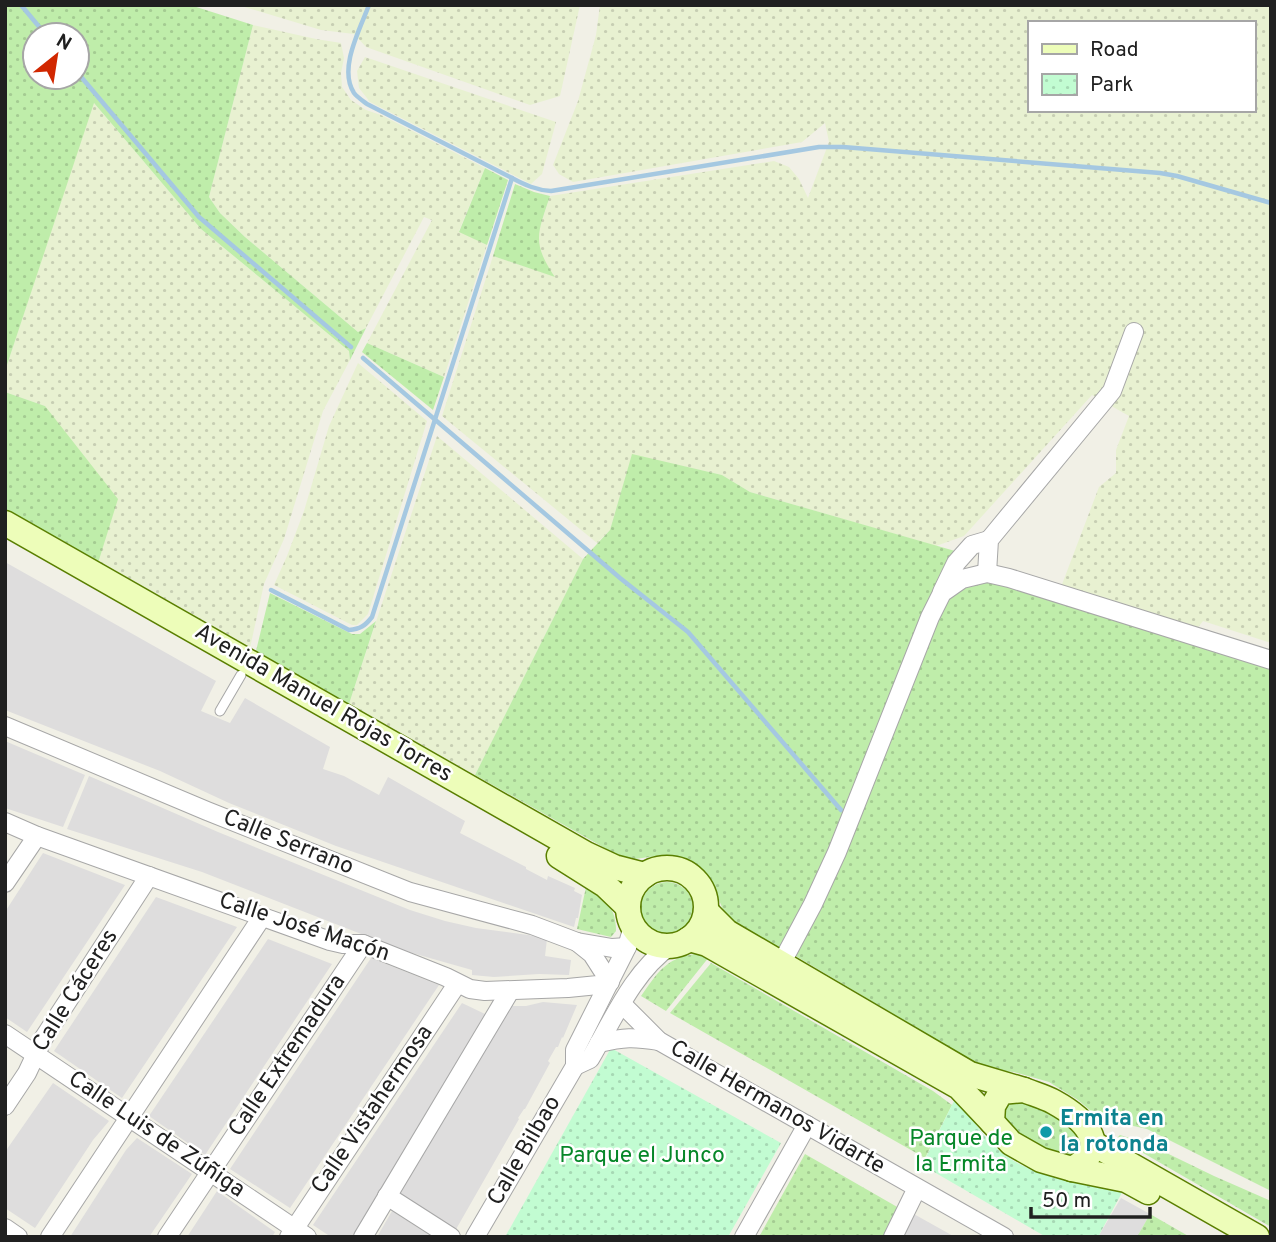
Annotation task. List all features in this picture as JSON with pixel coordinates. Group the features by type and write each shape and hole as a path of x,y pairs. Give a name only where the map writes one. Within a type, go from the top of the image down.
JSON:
{"main road":[{"name":"Avenida Manuel Rojas Torres","path":"5,523 586,854 614,867 645,875"},
{"name":"Avenida Manuel Rojas Torres","path":"5,540 579,867 606,885 629,927"},
{"path":"679,943 697,932 703,922 705,898 692,877 669,868 656,870 645,875 630,895 629,927 649,941 659,945 707,944 959,1087 1011,1143 1041,1160 1126,1180 1226,1237"},
{"path":"706,911 727,932 970,1074 1054,1102 1084,1124 1093,1138 1092,1151 1084,1162 1072,1169"},
{"path":"992,1122 993,1106 1002,1092 1024,1090"},
{"path":"1094,1144 1257,1237"}],"street":[{"path":"781,964 837,852 930,617 956,563 972,545 989,540 1112,391 1135,332"},
{"path":"987,573 989,540"},
{"path":"942,593 962,579 987,573 1271,660"},
{"name":"Calle Serrano","path":"5,726 410,892 531,925 578,942 612,948 629,927"},
{"name":"Calle José Macón","path":"5,822 37,836 330,941 363,944 470,989 510,991 568,988 610,982"},
{"path":"5,883 37,836"},
{"name":"Calle Cáceres","path":"5,1106 27,1073 43,1039 149,876"},
{"path":"50,1237 262,917"},
{"name":"Calle Bilbao","path":"475,1237 575,1066 575,1050 610,982 629,927"},
{"name":"Calle Serrano","path":"578,942 592,954 610,982"},
{"name":"Calle Bilbao","path":"575,1066 590,1059 645,969 658,953 679,943"},
{"name":"Calle Extremadura","path":"167,1237 363,944"},
{"name":"Calle Vistahermosa","path":"297,1234 457,984"},
{"path":"568,988 584,992 597,1005"},
{"path":"363,1237 510,991"},
{"name":"Calle Hermanos Vidarte","path":"597,1005 619,1010 659,1041 1004,1237"},
{"name":"Calle Luis de Zúñiga","path":"5,1034 297,1234"},
{"name":"Calle Hermanos Vidarte","path":"599,1043 622,1037 659,1041"},
{"path":"744,1237 807,1125"},
{"path":"893,1237 917,1188"},
{"path":"387,1196 451,1237"},
{"path":"5,1228 18,1237"}],"lane":[{"path":"220,712 241,675"}],"shaded area":[{"path":"5,562 216,681 201,711 230,723 245,698 330,747 323,769 344,776 379,795 388,777 465,821 460,833 547,880 548,876 575,888 574,891 582,895 574,927 336,846 229,803 160,771 5,710"},
{"path":"5,741 85,775 63,827 5,808"},
{"path":"89,776 410,910 476,928 543,937 547,939 545,956 571,960 569,975 472,975 472,970 405,951 202,872 67,829"},
{"path":"43,853 125,885 27,1032 5,1017 5,912"},
{"path":"156,897 237,927 122,1098 54,1051"},
{"path":"268,939 332,964 205,1155 149,1116"},
{"path":"371,958 439,985 290,1208 230,1169"},
{"path":"543,1002 577,1005 563,1038 548,1061 550,1063 455,1231 399,1196 510,1006"},
{"path":"462,1003 485,1014 352,1237 331,1237 313,1225"},
{"path":"53,1083 109,1121 93,1140 35,1228 5,1208 5,1152"},
{"path":"137,1138 192,1174 149,1237 70,1237 126,1150"},
{"path":"217,1191 275,1232 272,1237 187,1237"},
{"path":"1121,1198 1150,1214 1137,1237 1098,1237"},
{"path":"392,1211 433,1237 377,1237"},
{"path":"912,1213 955,1237 901,1237"}],"green space":[{"path":"5,5 190,5 253,25 209,197 220,213 245,237 358,332 366,328 350,360 349,351 201,229 94,103 5,371"},
{"path":"238,5 580,5 560,96 530,105 366,47 354,34 321,30"},
{"path":"600,5 1271,5 1271,643 1203,621 1196,630 1061,587 1099,487 1116,473 1116,450 1129,416 1092,395 964,536 936,546 750,492 722,475 632,455 610,530 597,543 442,416 493,256 554,276 543,260 538,233 550,196 774,161 789,167 799,179 808,198 829,142 825,123 802,142 573,182 559,174 553,165 578,101 596,35"},
{"path":"253,25 341,43 344,58 342,87 351,100 366,110 485,168 459,231 487,245 444,377 367,343 432,220 424,217 366,328 358,332 245,237 220,213 209,197"},
{"path":"365,57 556,122 542,174 531,184 370,102 359,88 357,71"},
{"path":"93,102 201,229 349,351 350,360 323,411 284,539 264,584 250,648 98,563 45,406 5,392 5,371"},
{"path":"485,168 508,180 487,245 459,232"},
{"path":"515,184 550,196 539,237 542,255 555,277 493,256"},
{"path":"367,343 444,377 433,410 362,352"},
{"path":"358,363 427,421 368,614 357,625 352,625 274,585 304,511 329,426"},
{"path":"5,392 45,406 118,499 98,563 5,510"},
{"path":"437,436 583,559 475,775 349,704"},
{"path":"632,454 722,475 750,492 955,551 843,823 781,949 727,919 710,879 698,866 664,855 635,859 619,856 475,775 583,559 610,530"},
{"path":"984,580 1001,582 1271,667 1271,1191 1147,1129 1104,1122 1078,1100 1049,1082 1014,1072 986,1069 794,955 845,856 942,607 960,589"},
{"path":"270,593 352,634 360,634 376,621 349,704 256,651"},
{"path":"667,882 677,884 685,890 691,898 691,918 685,926 677,932 667,934 657,932 649,926 643,918 641,908 643,898 649,890 657,884"},
{"path":"586,887 604,899 612,910 616,931 611,937 577,929"},
{"path":"695,954 709,957 666,1011 641,996 669,963"},
{"path":"711,963 933,1091 952,1105 925,1158 670,1013"},
{"name":"Parque el Junco","path":"611,1048 781,1143 728,1237 505,1237"},
{"name":"Parque de la Ermita","path":"956,1097 988,1140 1001,1152 1029,1169 1060,1178 1125,1187 1098,1237 1046,1237 922,1165"},
{"path":"1022,1100 1047,1109 1077,1132 1082,1148 1071,1157 1034,1147 1003,1120 1006,1103"},
{"path":"1120,1135 1146,1143 1271,1201 1271,1227 1119,1139"},
{"path":"805,1154 899,1208 885,1237 759,1237"},
{"path":"1150,1214 1190,1237 1137,1237"}],"waterway":[{"path":"21,5 34,21"},
{"path":"369,5 349,61 348,72 355,94 367,104 521,183 540,190 551,191 819,147 843,147 1160,173 1271,203"},
{"path":"91,89 199,217 351,347"},
{"path":"271,590 349,630 362,626 372,617 512,178"},
{"path":"363,358 620,578 688,632 841,810"}],"place":[{"name":"Ermita en la rotonda","path":"1046,1132"}]}
